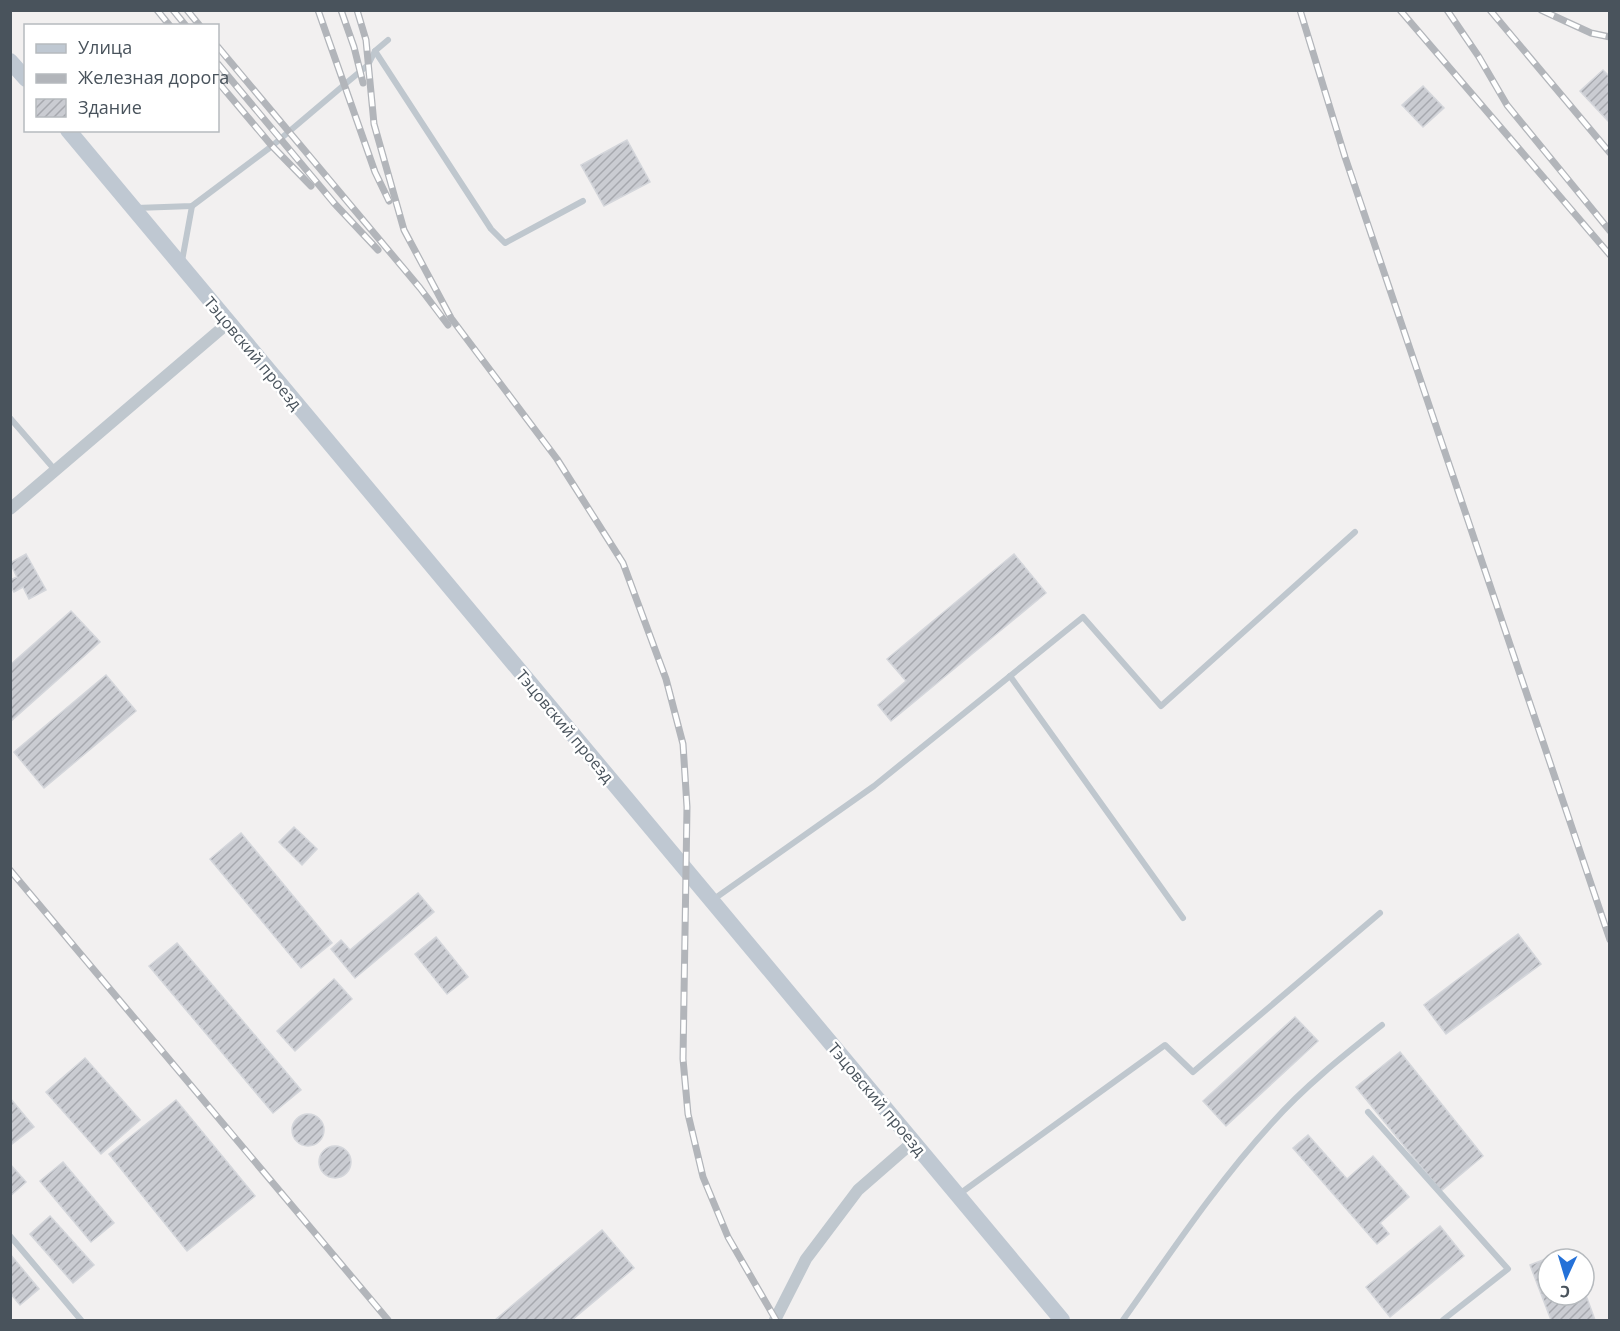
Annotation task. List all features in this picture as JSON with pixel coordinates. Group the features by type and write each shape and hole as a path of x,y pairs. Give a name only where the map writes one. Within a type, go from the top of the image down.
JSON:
{"street":[{"path":"10,61 24,77"},
{"name":"Тэцовский проезд","path":"70,132 1062,1320"},
{"path":"10,509 228,323"},
{"path":"775,1320 806,1259 858,1190 913,1142"}],"lane":[{"path":"133,208 192,206 272,146 368,65 375,51 388,40"},
{"path":"375,51 491,229 505,243 583,201"},
{"path":"181,266 192,206"},
{"path":"10,418 54,470"},
{"path":"711,901 874,786 1083,617 1161,706 1355,532"},
{"path":"1010,676 1183,918"},
{"path":"957,1195 1165,1046 1193,1072 1380,913"},
{"path":"1123,1320 1210,1199 1272,1123 1316,1078 1382,1026"},
{"path":"1368,1112 1508,1269 1443,1320"},
{"path":"10,1236 81,1320"}],"building":[{"path":"1603,70 1610,77 1610,123 1580,91"},
{"path":"1423,86 1444,108 1423,127 1402,105"},
{"path":"627,140 650,182 604,206 581,165"},
{"path":"26,554 46,590 29,599 23,587 14,592 10,585 10,580 17,577 10,563"},
{"path":"1014,554 1046,593 891,721 878,705 906,681 887,659"},
{"path":"71,611 100,642 11,721 10,665"},
{"path":"106,675 136,711 44,788 14,752"},
{"path":"294,827 317,849 302,865 279,842"},
{"path":"241,833 332,943 301,968 210,859"},
{"path":"418,893 434,912 355,978 331,949 341,940 350,950"},
{"path":"1518,934 1541,964 1446,1034 1424,1005"},
{"path":"436,937 468,977 447,994 415,954"},
{"path":"177,943 301,1090 273,1113 149,966"},
{"path":"334,979 352,999 295,1051 277,1031"},
{"path":"1295,1017 1318,1041 1226,1126 1203,1101"},
{"path":"1400,1052 1483,1156 1441,1191 1356,1087"},
{"path":"85,1058 140,1120 101,1154 46,1092"},
{"path":"10,1098 34,1127 12,1144 10,1142"},
{"path":"176,1100 255,1196 187,1251 109,1154"},
{"path":"308,1114 320,1118 324,1130 320,1142 308,1146 296,1142 292,1130 296,1118"},
{"path":"1308,1135 1347,1179 1373,1156 1409,1197 1380,1223 1389,1234 1377,1244 1293,1148"},
{"path":"335,1146 347,1150 351,1162 347,1174 335,1178 323,1174 319,1162 323,1150"},
{"path":"63,1162 114,1223 91,1242 40,1181"},
{"path":"10,1164 26,1182 10,1196"},
{"path":"50,1216 94,1265 73,1283 30,1234"},
{"path":"1440,1226 1464,1256 1390,1317 1366,1287"},
{"path":"602,1230 634,1268 572,1320 495,1320"},
{"path":"10,1254 39,1289 20,1305 10,1293"},
{"path":"1536,1263 1536,1281 1530,1265"},
{"path":"1546,1307 1590,1307 1595,1320 1551,1320"}],"railway":[{"path":"157,10 168,24"},
{"path":"173,10 184,24"},
{"path":"187,10 198,24"},
{"path":"318,10 375,172 389,201"},
{"path":"341,10 363,83"},
{"path":"357,10 366,40 374,124 404,230 451,318 557,459 623,563 666,679 683,744 687,807 683,1059 688,1114 703,1177 728,1237 776,1320"},
{"path":"1300,10 1345,157 1610,940"},
{"path":"1400,10 1610,255"},
{"path":"1447,10 1479,57 1507,105 1610,231"},
{"path":"1490,10 1610,153"},
{"path":"1541,10 1591,33 1610,37"},
{"path":"219,48 420,288 448,325"},
{"path":"219,65 334,203 378,250"},
{"path":"219,83 272,146 311,186"},
{"path":"10,870 388,1320"}]}
